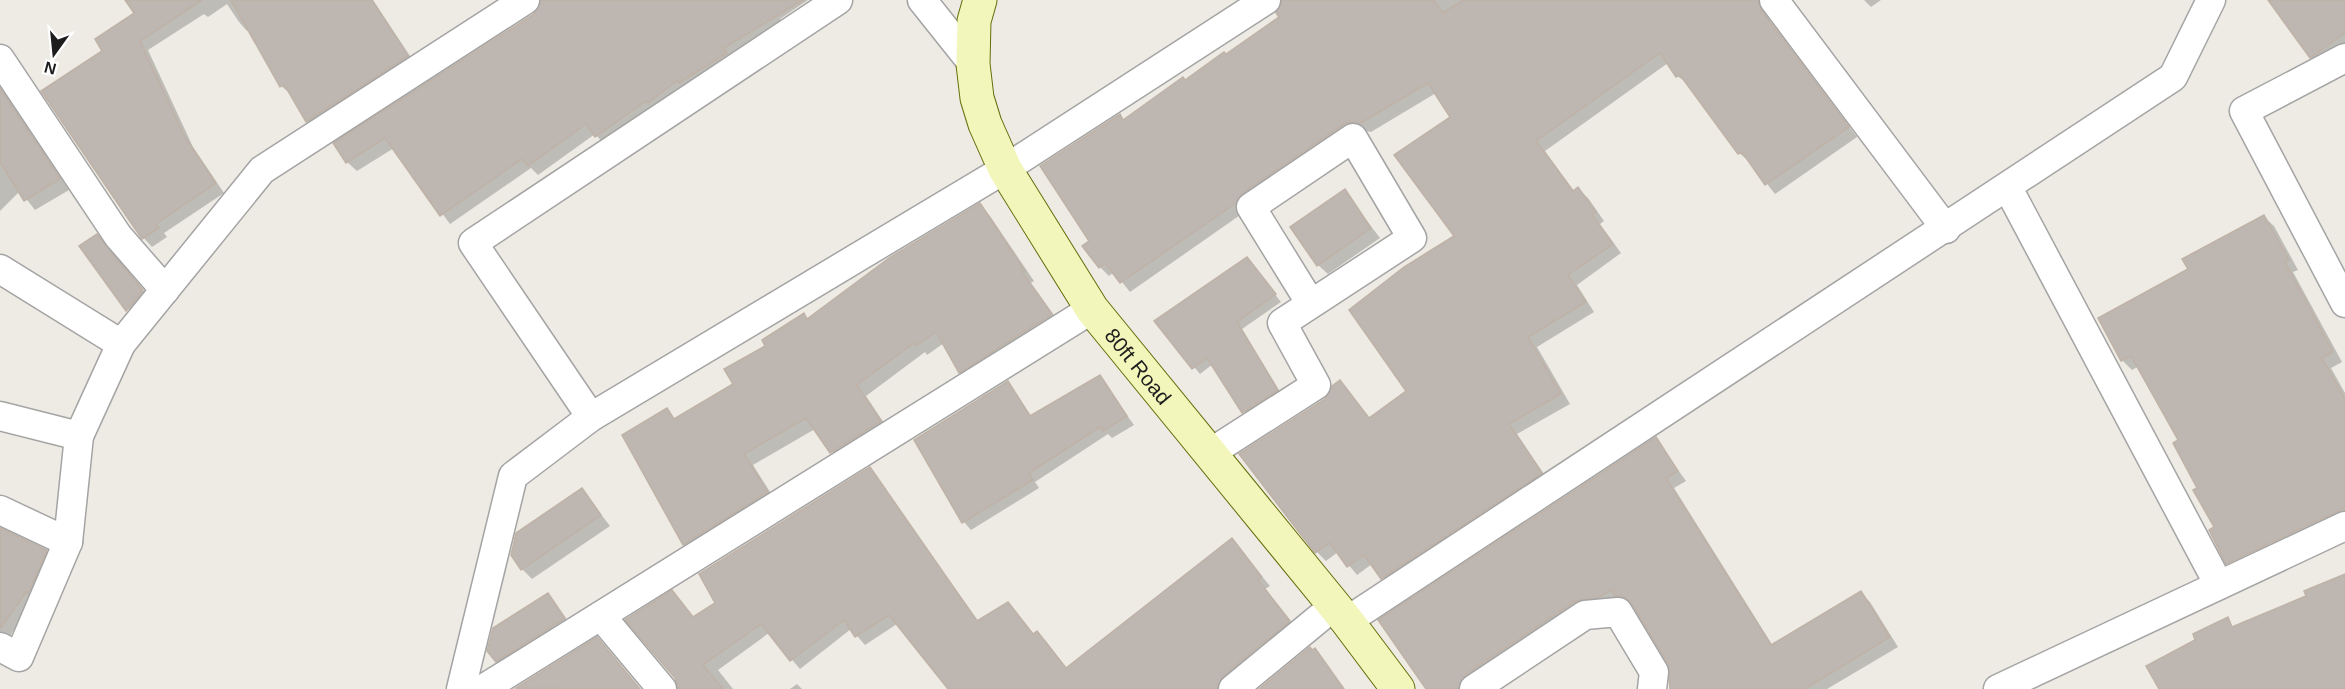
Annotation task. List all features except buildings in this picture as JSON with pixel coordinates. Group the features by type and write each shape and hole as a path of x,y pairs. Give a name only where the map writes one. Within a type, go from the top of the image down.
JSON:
{"main road":[{"name":"80ft Road","path":"980,0 974,21 973,64 977,98 985,124 1005,169 1092,309 1341,614 1398,689"}],"street":[{"path":"0,647 19,657 68,542 79,436 121,344 262,170 525,0"},
{"path":"591,417 473,243 838,0"},
{"path":"922,0 973,64"},
{"path":"461,689 513,476 591,417 1005,169 1266,0"},
{"path":"1774,0 1946,229"},
{"path":"1233,689 1341,614 1946,229 2173,77 2211,0"},
{"path":"2345,58 2244,111 2345,303"},
{"path":"0,60 118,236 165,290"},
{"path":"1210,453 1316,385 1282,323 1412,238 1353,138 1251,207 1311,304"},
{"path":"2008,188 2219,585"},
{"path":"0,269 121,344"},
{"path":"499,685 601,616 1092,309"},
{"path":"0,416 79,436"},
{"path":"0,510 68,542"},
{"path":"1998,689 2050,678 2219,585 2345,526"},
{"path":"1474,689 1585,615 1618,612 1654,672 1652,689"},
{"path":"601,616 662,689"}]}
